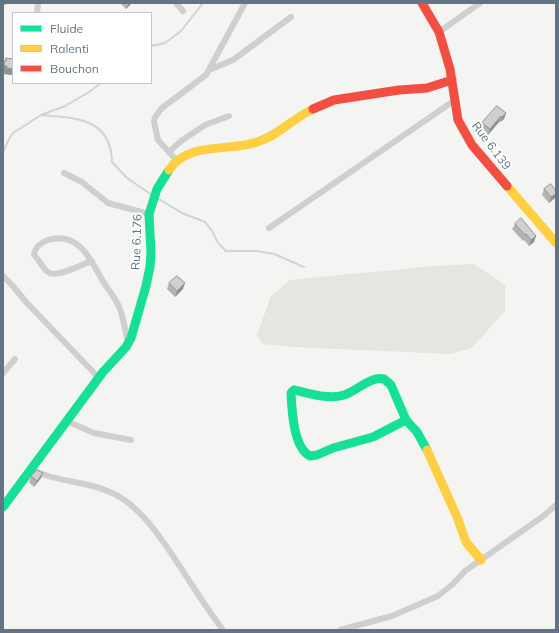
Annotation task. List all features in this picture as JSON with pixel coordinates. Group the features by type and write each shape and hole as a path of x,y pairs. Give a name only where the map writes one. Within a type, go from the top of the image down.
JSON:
{"street":[{"path":"176,3 183,11"},
{"path":"178,161 158,140 154,122 155,117 162,108 201,80 209,70 245,3"},
{"name":"Rue 6.139","path":"422,3 439,32 450,69 458,120 464,132 472,145 556,243"},
{"path":"439,32 480,3"},
{"path":"209,70 233,60 291,17"},
{"name":"Rue 6.176","path":"3,507 66,421 128,342 133,332 150,267 151,252 149,214 157,189 173,164 191,153 208,149 245,146 266,140 304,113 334,100 399,90 427,88 452,80"},
{"path":"269,228 455,100"},
{"path":"169,152 181,141 205,125 229,116"},
{"path":"64,174 82,182 108,203 149,214"},
{"path":"92,261 60,274 52,274 48,272 34,254 38,247 46,241 53,239 63,239 71,242 86,252 92,261 102,280 120,308 128,342"},
{"path":"3,276 99,378"},
{"path":"3,374 15,359"},
{"path":"406,420 373,437 310,456 302,450 297,438 292,420 291,393 294,390 312,394 338,396 356,390 378,378 387,380 391,385 406,420 417,432 424,444 457,517 466,542 481,560"},
{"path":"66,421 94,433 131,440"},
{"path":"31,470 48,476 85,484 111,492 135,507 147,520 223,630"},
{"path":"340,630 392,616 438,596 453,584 465,571 556,505"}],"shaded area":[{"path":"474,264 505,285 505,311 472,348 451,354 292,347 263,344 257,335 271,296 290,280 432,266"}],"building":[{"path":"6,58 12,59 12,69 6,68 7,66 4,66 4,61 6,61"},
{"path":"497,106 506,113 502,117 501,116 490,129 482,123"},
{"path":"551,184 556,191 556,194 551,197 544,189"},
{"path":"521,218 536,236 531,240 515,224"},
{"path":"177,276 185,283 177,291 169,283"},
{"path":"37,470 43,473 37,481 31,476"}],"waterway":[{"path":"152,46 165,43 181,31 203,3"},
{"path":"3,152 13,133 41,115 65,106 100,84"},
{"path":"41,115 67,117 89,123 98,129 105,137 110,147 112,162 127,178 152,195"},
{"path":"157,198 182,213 205,222 212,231 218,243 226,251 257,251 274,254 304,267"}],"traffic: fast":[{"path":"3,507 103,372 126,347 131,338 150,267 151,252 149,214 157,189 169,170"},
{"path":"406,420 373,437 310,456 300,445 294,428 291,393 294,390 319,396 332,397 349,393 374,380 384,379 391,385 406,420 417,432 427,450"}],"traffic: slow":[{"path":"169,170 177,161 198,151 246,145 265,139 313,109"},
{"path":"507,186 556,243"},
{"path":"427,450 457,517 466,542 481,560"}],"traffic: jam":[{"path":"422,3 439,32 450,69 458,120 472,145 507,186"},
{"path":"313,109 334,100 399,90 427,88 452,80"}]}
